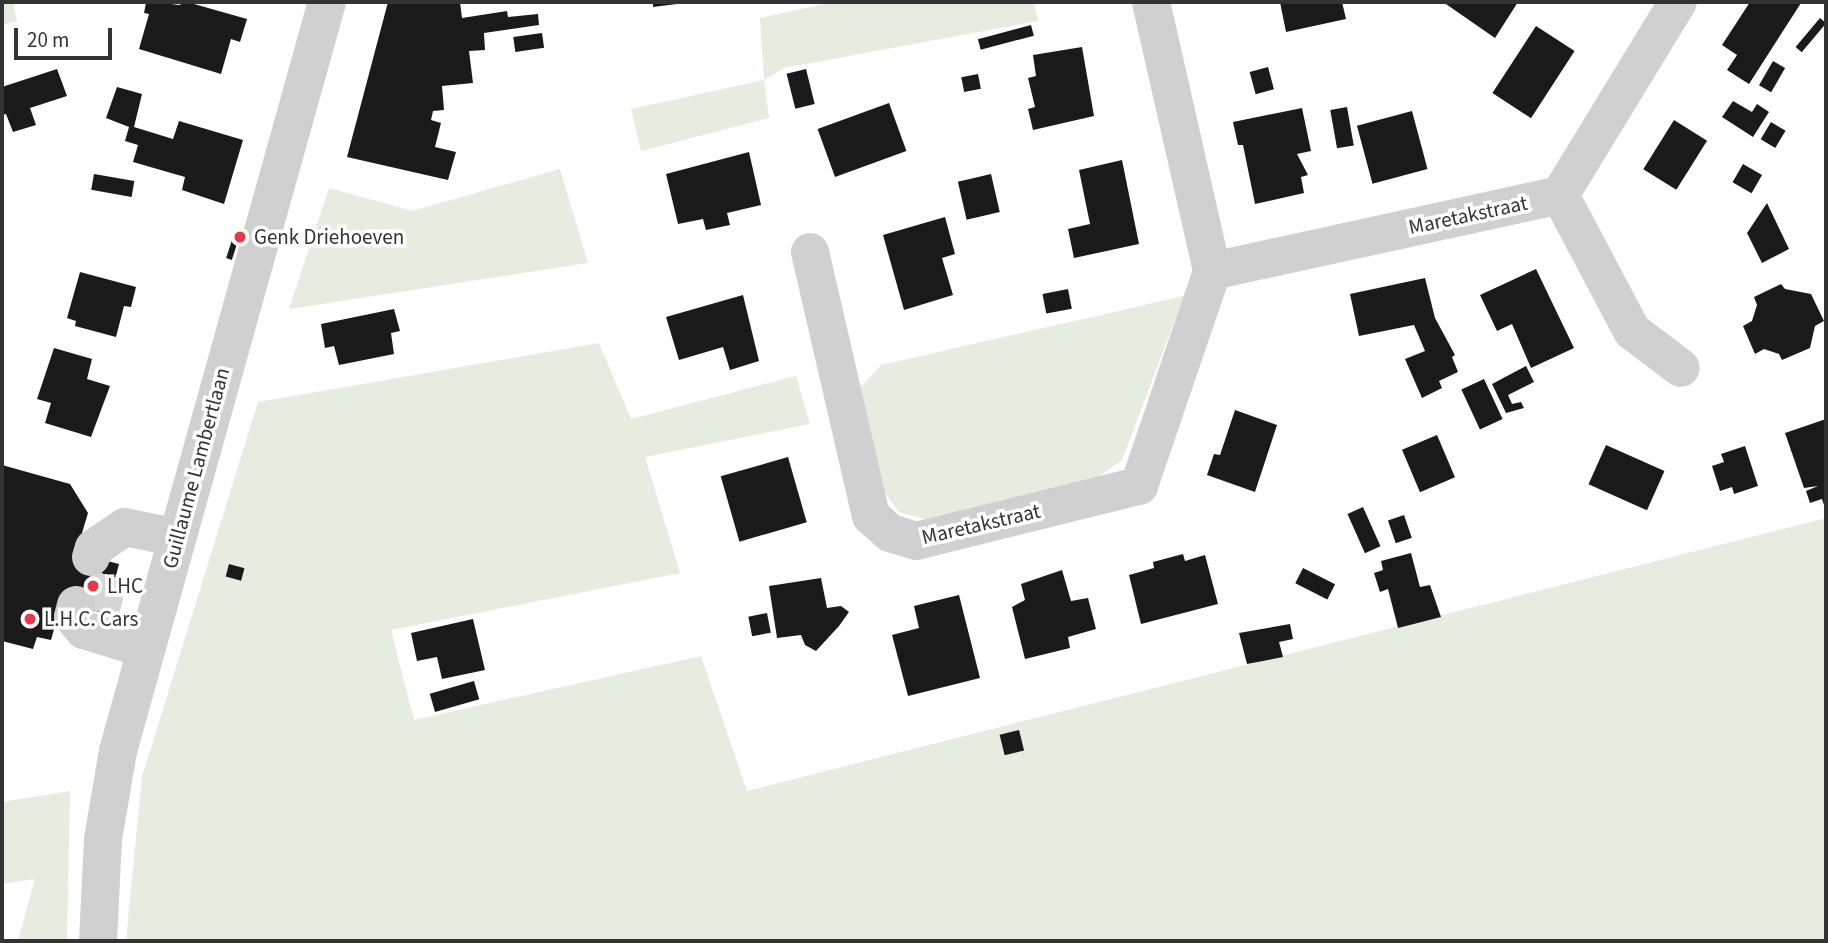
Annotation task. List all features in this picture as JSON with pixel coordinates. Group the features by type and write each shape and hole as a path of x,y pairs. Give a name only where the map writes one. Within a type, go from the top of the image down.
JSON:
{"street":[{"name":"Guillaume Lambertlaan","path":"98,941 103,839 118,751 327,2"},
{"path":"1151,2 1212,271"},
{"path":"1678,2 1560,195 1632,331 1681,368"},
{"name":"Maretakstraat","path":"810,252 871,516 890,533 916,541 1139,486 1212,271 1560,195"},
{"path":"102,560 94,548 125,527 177,538"},
{"path":"90,617 146,649"}],"shaded area":[{"path":"2,2 13,2 17,21 2,25"},
{"path":"834,2 1034,2 1038,21 784,68 764,80 760,18"},
{"path":"764,80 769,118 641,151 631,109"},
{"path":"560,169 588,263 289,309 329,188 412,211"},
{"path":"1184,296 1122,460 1099,476 935,522 899,512 879,485 856,392 881,365"},
{"path":"599,343 631,419 796,376 810,424 645,457 680,573 391,630 414,720 701,656 747,791 1826,518 1826,941 126,941 142,777 258,402"},
{"path":"70,791 67,941 18,941 35,879 2,884 2,802"}],"building":[{"path":"187,2 247,19 240,42 231,39 221,74 139,49 149,14 144,13 146,3 179,5"},
{"path":"388,2 460,2 462,18 507,11 508,17 538,14 539,25 484,33 485,50 469,51 473,83 442,86 444,110 433,111 431,120 441,123 435,147 456,152 448,180 347,157"},
{"path":"653,2 684,2 685,3 653,7"},
{"path":"1280,2 1342,2 1346,19 1286,32"},
{"path":"1443,2 1518,2 1495,38"},
{"path":"1750,2 1801,3 1749,84 1727,70 1737,55 1722,45"},
{"path":"1820,18 1826,23 1802,52 1796,47"},
{"path":"1031,25 1034,36 981,50 978,39"},
{"path":"1536,26 1575,51 1531,118 1492,93"},
{"path":"542,33 544,48 515,52 513,37"},
{"path":"1082,47 1094,116 1033,130 1028,109 1035,107 1028,78 1036,76 1033,55"},
{"path":"1773,61 1785,68 1771,92 1759,85"},
{"path":"1268,67 1274,89 1256,94 1250,72"},
{"path":"57,69 67,96 30,108 36,125 13,132 6,114 2,115 2,87"},
{"path":"806,69 815,104 795,109 787,74"},
{"path":"978,74 981,89 964,92 961,77"},
{"path":"117,87 142,94 134,127 173,139 179,121 243,140 224,204 182,190 185,177 133,162 138,145 125,141 129,127 106,118"},
{"path":"1733,101 1752,112 1757,104 1769,112 1753,137 1722,117"},
{"path":"889,103 906,151 835,177 818,129"},
{"path":"1347,107 1354,145 1337,148 1330,110"},
{"path":"1302,108 1311,151 1297,154 1308,175 1301,177 1304,193 1255,204 1243,145 1238,145 1233,122"},
{"path":"1412,111 1428,169 1372,184 1357,126"},
{"path":"1674,120 1707,141 1676,190 1643,169"},
{"path":"1771,122 1786,131 1775,148 1761,139"},
{"path":"749,152 761,205 727,213 730,225 706,230 703,219 678,224 666,174"},
{"path":"1122,160 1139,244 1074,258 1068,229 1090,224 1079,170"},
{"path":"1743,164 1762,175 1752,193 1732,182"},
{"path":"94,174 134,181 132,197 91,190"},
{"path":"991,174 1000,212 967,220 958,182"},
{"path":"1767,203 1789,249 1762,263 1747,233"},
{"path":"945,217 955,254 942,258 953,295 904,310 883,235"},
{"path":"232,240 238,242 232,260 226,258"},
{"path":"1536,269 1574,348 1531,368 1512,324 1497,331 1480,295"},
{"path":"80,272 136,287 131,307 124,306 116,337 75,326 76,321 67,318"},
{"path":"1425,278 1435,318 1455,355 1452,357 1458,372 1439,381 1442,388 1422,398 1405,359 1425,351 1414,325 1359,336 1350,294"},
{"path":"1781,284 1785,289 1811,294 1824,321 1815,326 1810,348 1782,360 1779,354 1764,349 1755,354 1743,326 1752,321 1757,305 1754,297"},
{"path":"1068,289 1072,309 1046,314 1042,294"},
{"path":"743,295 759,361 730,370 723,347 679,360 666,317"},
{"path":"394,309 400,331 391,333 394,354 339,365 334,346 325,348 321,324"},
{"path":"54,348 92,359 87,379 110,386 91,437 45,423 51,403 37,399"},
{"path":"1526,366 1534,382 1508,395 1512,404 1521,402 1524,408 1506,413 1492,384"},
{"path":"1484,379 1503,419 1480,429 1461,390"},
{"path":"1235,410 1277,425 1255,492 1207,475 1214,454 1220,455"},
{"path":"1826,419 1824,505 1822,499 1810,503 1806,491 1818,486 1804,488 1785,433"},
{"path":"1437,435 1455,477 1420,492 1402,450"},
{"path":"1606,445 1664,471 1647,510 1589,484"},
{"path":"1745,446 1758,486 1734,494 1732,487 1720,491 1712,466 1724,462 1721,454"},
{"path":"788,457 807,522 739,542 721,476"},
{"path":"2,465 70,484 88,513 76,553 119,564 106,614 62,601 51,640 37,637 33,649 2,641"},
{"path":"1363,507 1380,546 1365,553 1347,514"},
{"path":"1404,515 1412,538 1396,543 1388,521"},
{"path":"1411,553 1420,587 1430,585 1441,617 1398,628 1388,589 1380,592 1374,573 1383,570 1381,561"},
{"path":"1183,554 1185,561 1205,555 1218,604 1141,624 1129,575 1154,568 1153,562"},
{"path":"229,564 244,568 241,581 226,577"},
{"path":"1303,568 1335,584 1327,599 1295,583"},
{"path":"1062,570 1071,601 1088,598 1096,629 1068,637 1070,648 1025,659 1012,607 1025,600 1021,584"},
{"path":"821,578 827,608 841,606 849,612 839,626 816,651 805,645 801,635 777,638 769,586"},
{"path":"959,595 980,678 908,696 892,635 919,628 914,606"},
{"path":"767,613 771,633 752,636 748,617"},
{"path":"473,619 485,670 442,679 437,657 417,661 411,633"},
{"path":"1290,624 1293,639 1279,642 1283,657 1247,664 1239,633"},
{"path":"474,681 479,699 435,712 430,694"},
{"path":"1019,730 1024,750 1005,755 1000,735"}],"tunnel":[{"path":"100,612 113,563"}],"place":[{"name":"Genk Driehoeven","path":"240,237"},
{"name":"LHC","path":"93,586"},
{"name":"L.H.C. Cars","path":"30,619"}]}
